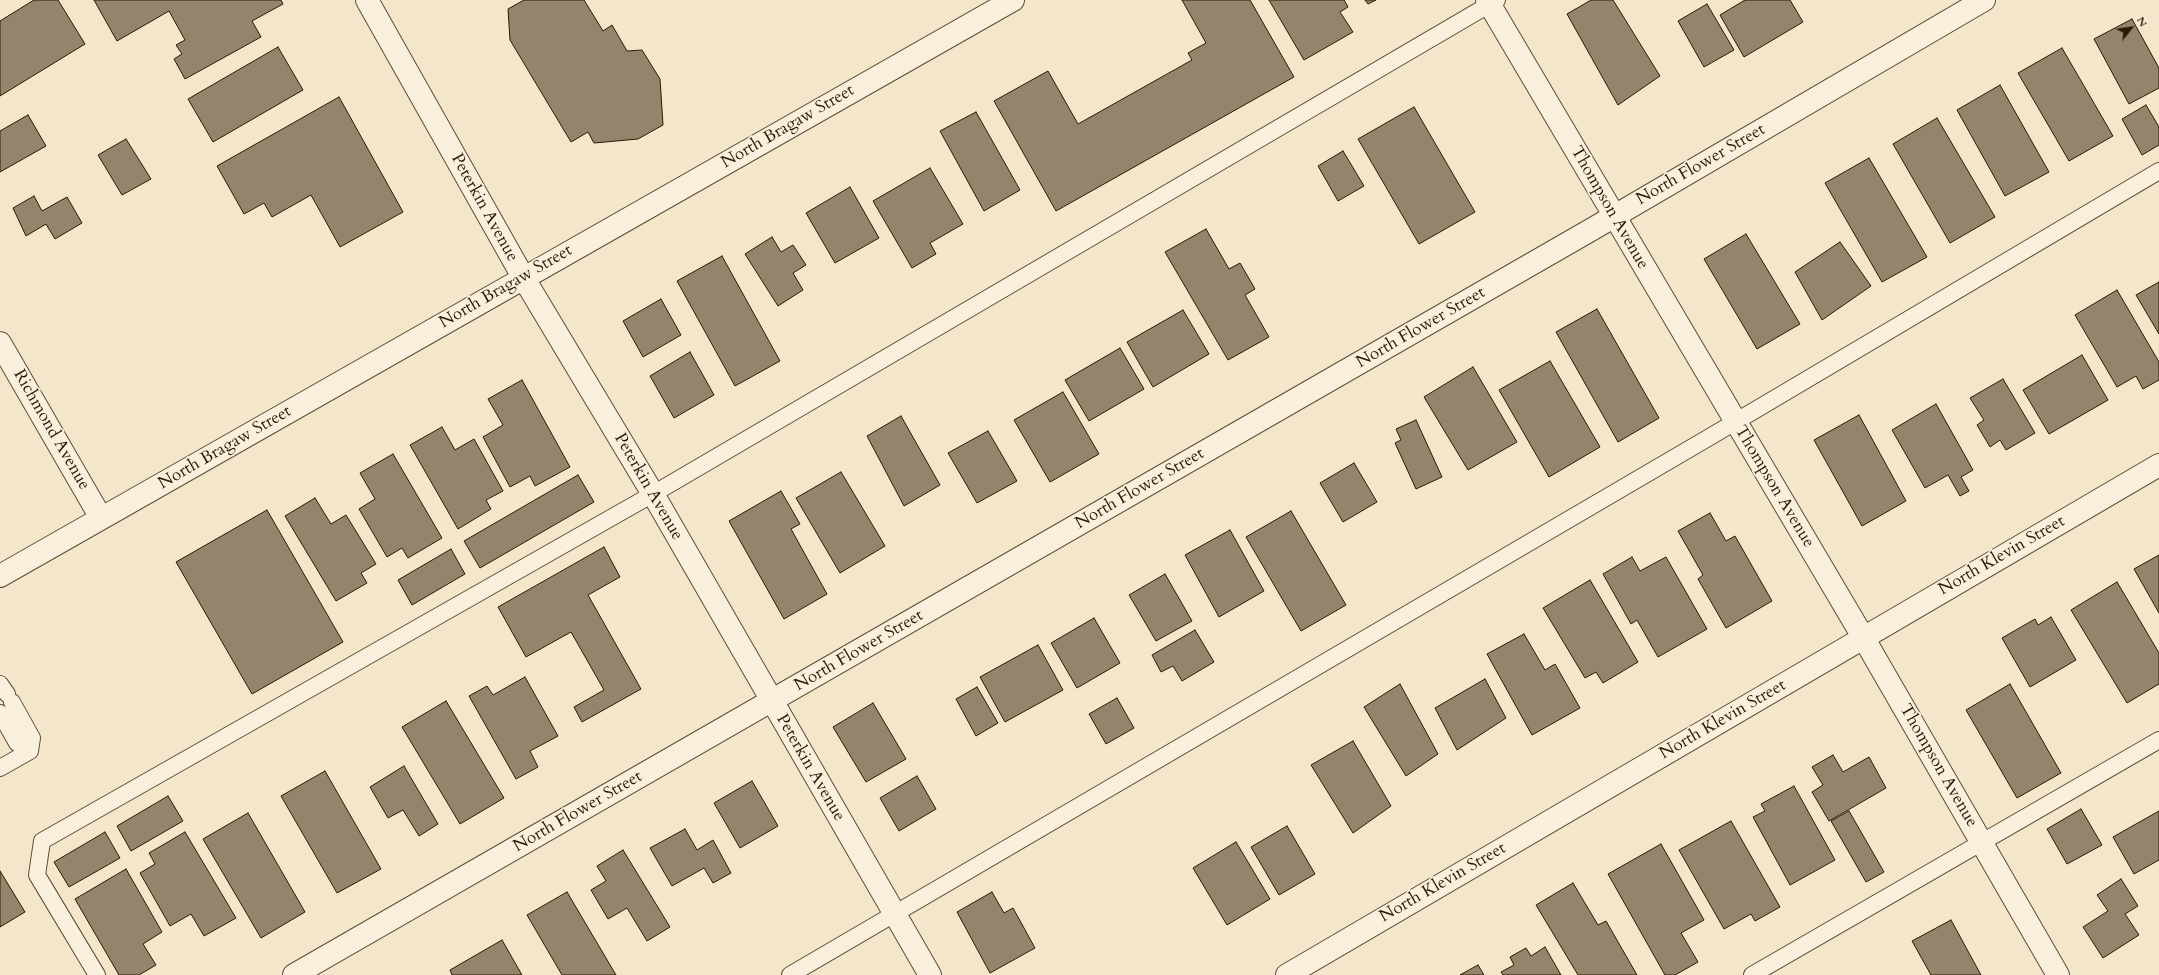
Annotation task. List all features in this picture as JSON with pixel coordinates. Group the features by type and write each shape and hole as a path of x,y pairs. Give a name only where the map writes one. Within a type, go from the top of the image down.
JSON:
{"street":[{"name":"Peterkin Avenue","path":"366,0 523,277 653,494 930,975"},
{"name":"North Bragaw Street","path":"0,576 523,277 1014,0"},
{"name":"North Flower Street","path":"294,975 1614,217 1984,0"},
{"name":"Thompson Avenue","path":"1491,1 1614,217 1863,637 2058,975"},
{"name":"Richmond Avenue","path":"0,343 101,518"},
{"name":"North Klevin Street","path":"1287,975 2159,465"}],"lane":[{"path":"97,975 37,875 42,841 653,494 1491,1"},
{"path":"790,975 895,915 1735,422 2159,171"},
{"path":"6,693 32,738 30,751"},
{"path":"0,713 17,743 30,751"},
{"path":"1752,975 2159,740"},
{"path":"0,768 30,751"}],"building":[{"path":"34,0 58,0 85,44 0,96 0,21"},
{"path":"94,0 281,0 283,4 252,21 261,37 185,79 174,59 182,54 176,45 185,40 169,11 117,41"},
{"path":"524,0 584,0 603,31 612,25 627,51 642,50 660,79 663,125 638,139 594,143 588,132 571,142 510,40 508,9"},
{"path":"1182,0 1250,0 1294,77 1056,211 994,101 1048,71 1078,124 1192,60 1188,53 1206,43"},
{"path":"1269,0 1344,0 1348,7 1340,12 1353,32 1304,60"},
{"path":"1365,0 1376,0 1368,4"},
{"path":"1591,0 1613,0 1660,76 1618,105 1567,14"},
{"path":"1745,0 1790,0 1803,22 1744,57 1720,15"},
{"path":"1707,4 1734,50 1704,67 1678,21"},
{"path":"2132,19 2159,68 2159,88 2129,104 2094,39"},
{"path":"278,47 303,90 213,142 188,99"},
{"path":"2062,48 2113,136 2069,161 2018,73"},
{"path":"2000,85 2049,172 2005,196 1957,110"},
{"path":"339,97 403,212 340,247 311,195 272,217 264,203 244,214 217,166"},
{"path":"2146,105 2159,127 2159,145 2142,155 2122,119"},
{"path":"1414,107 1475,212 1419,244 1358,139"},
{"path":"976,112 1020,190 984,211 940,131"},
{"path":"28,115 46,146 0,172 0,131"},
{"path":"1937,118 1995,217 1950,243 1893,144"},
{"path":"126,139 151,179 122,195 98,155"},
{"path":"1343,151 1364,186 1338,201 1318,166"},
{"path":"1869,158 1927,257 1882,282 1825,183"},
{"path":"930,168 963,224 930,243 936,254 912,268 873,201"},
{"path":"850,187 879,238 835,263 806,213"},
{"path":"34,196 42,211 67,197 82,223 55,239 46,224 26,236 13,208"},
{"path":"1206,229 1229,269 1240,263 1255,289 1245,295 1269,337 1228,360 1165,252"},
{"path":"1746,234 1800,324 1757,349 1704,259"},
{"path":"772,237 781,252 793,245 806,265 793,273 803,290 778,306 745,254"},
{"path":"1840,242 1871,286 1822,320 1795,272"},
{"path":"722,256 780,361 735,386 677,281"},
{"path":"2159,282 2159,334 2136,295"},
{"path":"2117,290 2159,362 2159,380 2143,389 2136,376 2117,387 2075,315"},
{"path":"661,299 681,335 643,357 623,321"},
{"path":"1597,309 1659,418 1618,442 1556,332"},
{"path":"1183,310 1209,354 1153,387 1127,342"},
{"path":"1120,348 1144,389 1089,421 1065,380"},
{"path":"690,352 714,395 674,418 650,376"},
{"path":"2082,355 2108,400 2049,434 2023,390"},
{"path":"1550,361 1600,447 1549,477 1499,390"},
{"path":"1473,367 1517,442 1468,470 1424,397"},
{"path":"2003,379 2035,433 2006,450 2000,440 1990,447 1977,425 1984,420 1970,398"},
{"path":"522,380 570,467 535,486 530,476 510,487 483,437 503,425 488,399"},
{"path":"1063,392 1099,454 1050,482 1014,420"},
{"path":"1936,404 1973,470 1961,477 1969,491 1960,496 1948,475 1925,488 1892,430"},
{"path":"1859,415 1906,501 1862,526 1814,440"},
{"path":"901,416 940,485 904,506 867,436"},
{"path":"1416,420 1442,477 1416,489 1395,443 1401,440 1396,429"},
{"path":"442,427 455,450 474,439 503,491 486,500 491,509 458,529 410,445"},
{"path":"988,431 1017,481 977,503 948,453"},
{"path":"393,454 442,538 408,558 402,548 387,557 359,509 375,499 360,473"},
{"path":"1354,463 1377,502 1343,522 1320,483"},
{"path":"841,472 885,546 840,573 796,498"},
{"path":"578,475 594,502 480,568 464,541"},
{"path":"781,491 800,524 791,529 827,594 784,619 729,521"},
{"path":"315,498 331,524 346,515 376,564 361,573 367,583 336,601 285,516"},
{"path":"267,510 343,642 252,694 176,562"},
{"path":"1291,511 1346,605 1301,631 1246,537"},
{"path":"1710,513 1726,541 1735,536 1772,601 1726,628 1698,579 1703,575 1678,531"},
{"path":"1230,530 1264,591 1219,617 1185,555"},
{"path":"604,547 620,577 588,595 641,689 582,722 574,707 604,690 571,632 526,657 498,607"},
{"path":"451,549 465,574 412,605 398,580"},
{"path":"2159,555 2159,613 2134,569"},
{"path":"1632,557 1640,571 1666,557 1707,629 1658,657 1637,620 1631,624 1603,574"},
{"path":"1165,574 1192,621 1156,641 1129,595"},
{"path":"1590,580 1638,662 1603,683 1596,672 1585,678 1543,608"},
{"path":"2117,582 2159,653 2159,684 2127,703 2071,610"},
{"path":"2051,617 2076,660 2030,687 2002,638 2035,619 2038,625"},
{"path":"1094,618 1120,663 1077,688 1051,643"},
{"path":"1195,630 1214,662 1182,681 1173,666 1161,672 1152,655"},
{"path":"1524,634 1545,670 1555,664 1580,708 1532,735 1487,654"},
{"path":"1038,645 1063,690 1005,722 980,677"},
{"path":"525,677 558,736 530,751 538,767 516,779 469,696 487,686 493,695"},
{"path":"1485,679 1506,718 1457,750 1435,708"},
{"path":"1400,684 1438,754 1406,776 1364,707"},
{"path":"2010,684 2061,773 2017,798 1966,710"},
{"path":"977,687 998,723 976,736 956,699"},
{"path":"1117,698 1134,728 1106,744 1089,714"},
{"path":"446,701 504,798 460,824 402,727"},
{"path":"873,703 906,759 866,782 833,727"},
{"path":"1353,741 1391,806 1353,833 1311,765"},
{"path":"1833,755 1843,772 1869,757 1886,788 1829,821 1812,792 1823,785 1812,767"},
{"path":"404,766 438,824 419,836 403,810 388,818 370,787"},
{"path":"325,771 381,869 337,893 281,796"},
{"path":"917,776 936,809 899,831 880,798"},
{"path":"752,781 778,826 740,848 714,803"},
{"path":"1794,786 1835,860 1790,885 1753,817 1765,811 1761,804"},
{"path":"168,796 183,821 131,851 117,826"},
{"path":"2081,809 2102,845 2067,864 2047,829"},
{"path":"1849,811 1884,872 1866,882 1831,821"},
{"path":"2159,811 2159,860 2134,874 2113,837"},
{"path":"248,813 305,912 261,938 203,839"},
{"path":"1731,821 1780,907 1755,921 1751,914 1724,929 1679,850"},
{"path":"1287,826 1315,874 1279,895 1251,847"},
{"path":"685,829 697,850 713,840 731,873 713,883 704,868 672,886 650,848"},
{"path":"105,832 120,858 69,887 54,862"},
{"path":"185,832 236,918 204,936 191,914 170,926 140,873 155,864 149,853"},
{"path":"1236,842 1270,899 1227,925 1193,868"},
{"path":"1661,844 1704,920 1681,933 1698,962 1675,975 1665,975 1608,874"},
{"path":"623,850 670,927 647,941 627,908 608,919 591,890 606,881 597,866"},
{"path":"126,869 162,932 143,944 156,965 139,975 119,975 75,899"},
{"path":"0,871 25,912 0,927"},
{"path":"2121,879 2138,906 2125,914 2139,935 2103,958 2083,927 2108,911 2097,895"},
{"path":"1573,883 1598,925 1606,921 1637,975 1578,975 1536,905"},
{"path":"567,892 616,975 562,975 527,915"},
{"path":"992,892 1004,913 1013,908 1035,948 990,973 957,912"},
{"path":"1951,920 1981,975 1931,975 1912,941"},
{"path":"502,940 522,975 452,975 450,970"},
{"path":"1545,947 1561,975 1503,975 1501,972 1514,965 1510,957 1526,948 1531,956"},
{"path":"1478,965 1484,975 1460,975"}]}
